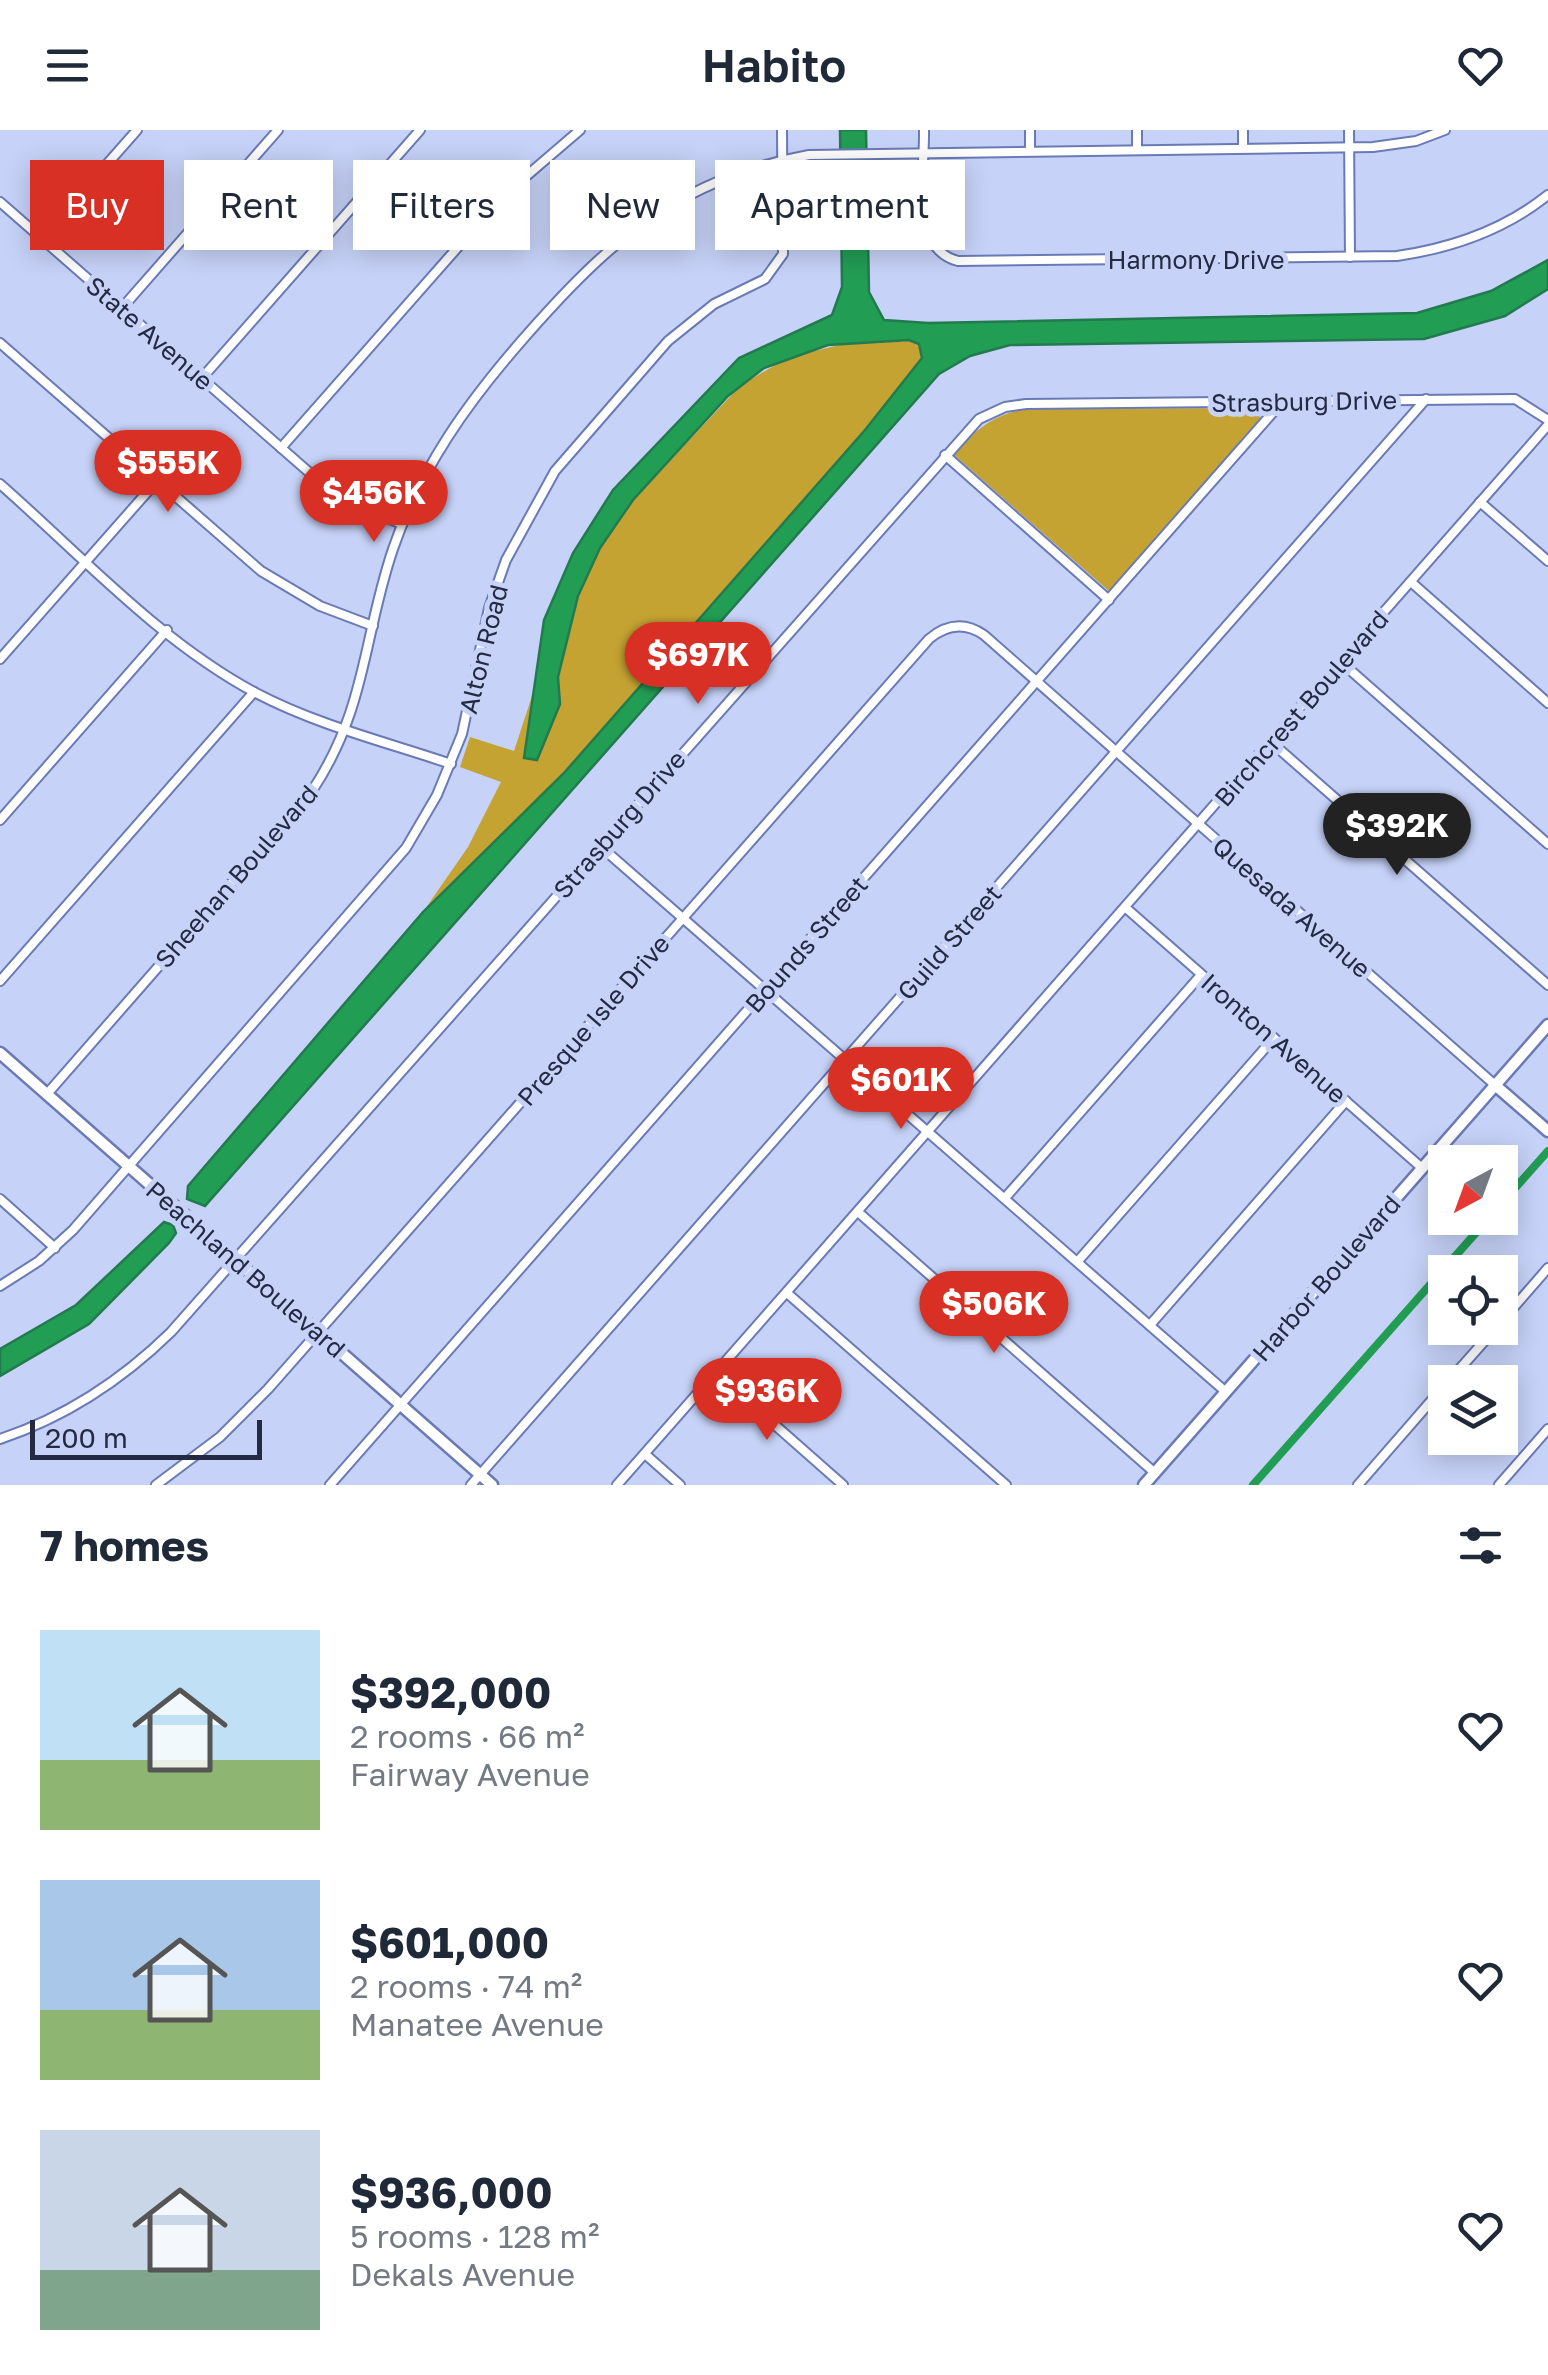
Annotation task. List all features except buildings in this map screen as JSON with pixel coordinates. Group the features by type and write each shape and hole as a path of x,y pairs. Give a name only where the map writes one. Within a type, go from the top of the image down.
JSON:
{"street":[{"path":"111,160 137,130"},
{"path":"122,308 278,130"},
{"path":"202,378 420,130"},
{"path":"282,448 502,197 580,130"},
{"name":"Alton Road","path":"782,130 782,160"},
{"path":"924,130 924,150"},
{"path":"1030,130 1030,150"},
{"path":"1136,130 1137,149"},
{"path":"1242,130 1243,148"},
{"path":"1349,130 1350,258"},
{"name":"Sheehan Boulevard","path":"782,160 838,152 924,150 1349,148 1400,144 1445,130"},
{"name":"Harmony Drive","path":"924,150 926,233 930,243 946,258 1397,256 1453,244 1511,220 1548,196"},
{"name":"Sheehan Boulevard","path":"47,1094 298,809 346,729 363,680 373,626 402,524 432,461 466,407 586,268 628,232 673,202 715,182"},
{"name":"State Avenue","path":"0,202 30,228"},
{"name":"State Avenue","path":"56,250 341,497 402,524"},
{"name":"Alton Road","path":"0,1286 55,1248 388,873 422,822 451,764 470,705 496,587 528,514 573,448 668,341 714,304 774,272 783,250"},
{"path":"0,343 275,581 320,606 373,626"},
{"name":"Strasburg Drive","path":"0,1439 55,1416 116,1380 172,1332 979,419 1005,406 1426,398 1515,399 1548,423"},
{"name":"Guild Street","path":"471,1485 1426,398"},
{"name":"Bounds Street","path":"330,1485 1282,402"},
{"name":"Birchcrest Boulevard","path":"617,1485 1548,423"},
{"path":"945,455 1109,600"},
{"path":"0,659 157,480"},
{"path":"0,498 4,487 167,630 254,692 346,729 451,764"},
{"path":"1480,502 1548,562"},
{"path":"1411,582 1548,703"},
{"name":"Presque Isle Drive","path":"156,1485 247,1412 937,632 956,626 976,630 1037,682"},
{"path":"0,820 167,630"},
{"path":"1341,662 1548,844"},
{"name":"Quesada Avenue","path":"1037,682 1548,1131"},
{"path":"0,981 254,692"},
{"path":"1271,742 1548,985"},
{"path":"600,846 1226,1392"},
{"name":"Ironton Avenue","path":"1126,908 1422,1168"},
{"path":"1005,1198 1201,974"},
{"name":"Harbor Boulevard","path":"1144,1485 1548,1025"},
{"path":"1078,1261 1274,1038"},
{"name":"Peachland Boulevard","path":"0,1053 492,1485"},
{"path":"1150,1325 1346,1102"},
{"path":"0,1199 55,1248"},
{"path":"858,1212 1155,1472"},
{"path":"1518,1303 1546,1273"},
{"path":"787,1292 1006,1485"},
{"path":"1463,1365 1480,1345"},
{"path":"716,1373 843,1485"},
{"path":"1358,1485 1428,1405"},
{"path":"1499,1485 1548,1429"},
{"path":"645,1454 680,1485"}],"shaded area":[{"path":"840,130 866,130 867,160 840,160"},
{"path":"842,250 868,250 869,292 884,320 928,323 1417,313 1491,291 1548,260 1548,289 1505,316 1424,339 1010,345 970,356 939,374 205,1206 187,1199 188,1186 423,912 564,773 865,430 922,358 919,344 909,340 828,345 764,368 728,396 633,500 600,548 578,596 558,677 560,704 537,760 524,758 544,620 573,553 613,490 739,358 832,315 842,287"},
{"path":"861,340 909,340 919,344 922,357 865,430 564,773 423,912 468,847 501,782 460,767 470,737 514,751 532,696 524,758 537,760 560,704 558,677 578,596 600,548 633,500 741,385 789,357"},
{"path":"1259,408 1260,420 1110,592 953,454 985,425 1024,409"},
{"path":"164,1222 173,1225 176,1233 169,1243 89,1324 0,1376 0,1349 76,1305"}],"waterway":[{"path":"1518,1185 1548,1151"},
{"path":"1253,1485 1474,1235"}]}
